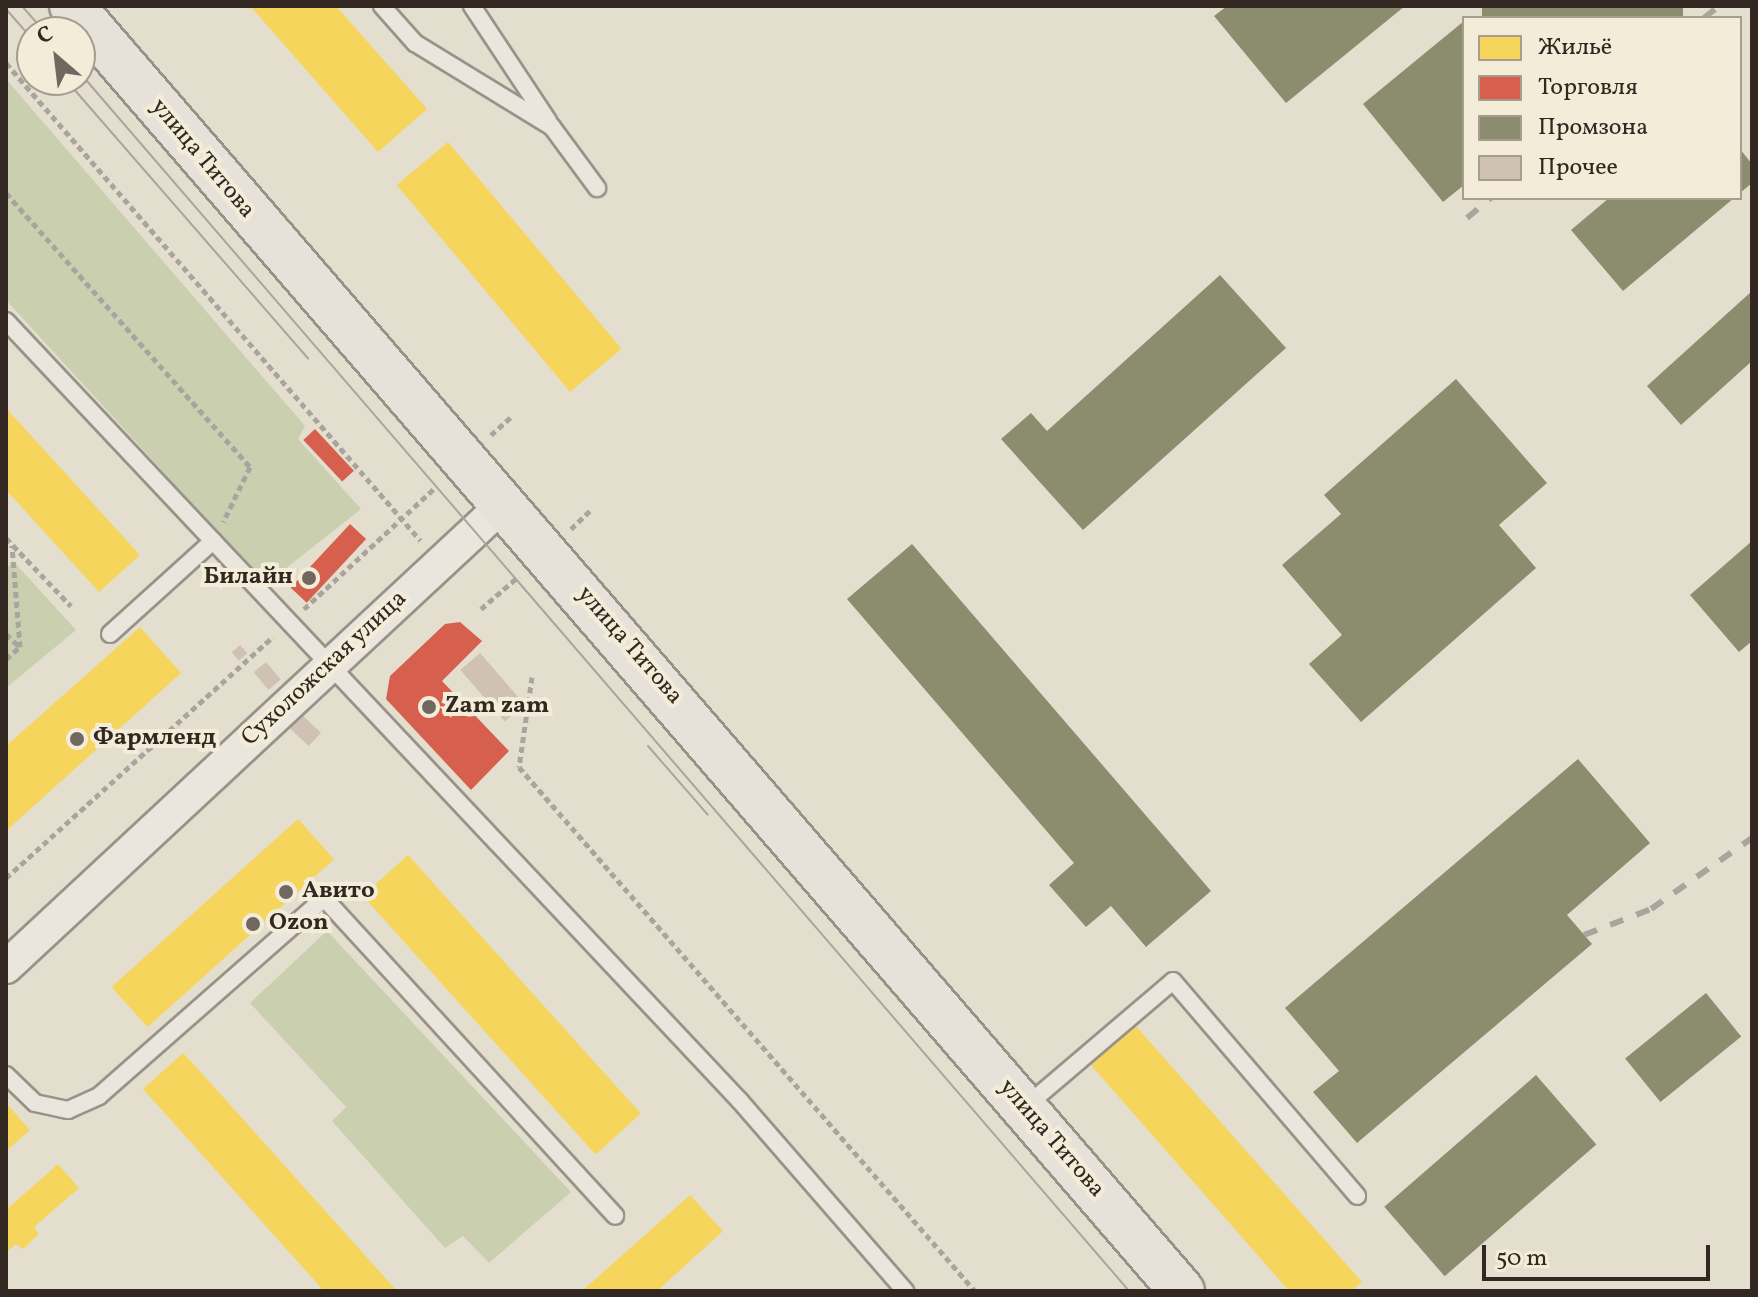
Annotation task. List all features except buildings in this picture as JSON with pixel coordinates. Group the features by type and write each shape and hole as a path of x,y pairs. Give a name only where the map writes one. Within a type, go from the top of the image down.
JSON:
{"main road":[{"name":"улица Титова","path":"72,6 505,503 1182,1291"}],"street":[{"name":"Сухоложская улица","path":"6,967 505,503"}],"lane":[{"path":"382,6 415,43 552,127"},
{"path":"472,6 552,127 597,188"},
{"path":"6,321 740,1101 905,1291"},
{"path":"110,634 213,541"},
{"path":"6,1075 35,1103 68,1110 99,1096 324,898 615,1216"},
{"path":"1024,1108 1173,981 1357,1196"}],"path":[{"path":"6,63 400,518"},
{"path":"6,193 250,467 213,541"},
{"path":"6,878 511,417"},
{"path":"6,538 71,606"},
{"path":"6,551 12,545"},
{"path":"12,545 20,647"},
{"path":"6,634 20,647"},
{"path":"6,659 20,647"},
{"path":"532,677 519,767 975,1291"}],"green space":[{"path":"6,79 16,91 16,96 21,96 305,426 298,439 361,509 266,584 6,300"},
{"path":"14,562 76,630 6,688 6,568"},
{"path":"327,931 571,1192 489,1263 463,1236 445,1248 332,1121 346,1107 250,1003"}],"tram line":[{"path":"22,6 31,16"},
{"path":"6,9 16,21"},
{"path":"96,92 1129,1291"},
{"path":"80,96 308,358"},
{"path":"648,746 708,815"}],"railway":[{"path":"1706,16 1719,6"},
{"path":"1467,218 1489,200"},
{"path":"1584,935 1651,909 1752,838"}],"place":[{"name":"Билайн","path":"309,578"},
{"name":"Zam zam","path":"429,707"},
{"name":"Фармленд","path":"77,739"},
{"name":"Авито","path":"286,892"},
{"name":"Ozon","path":"253,924"}]}
